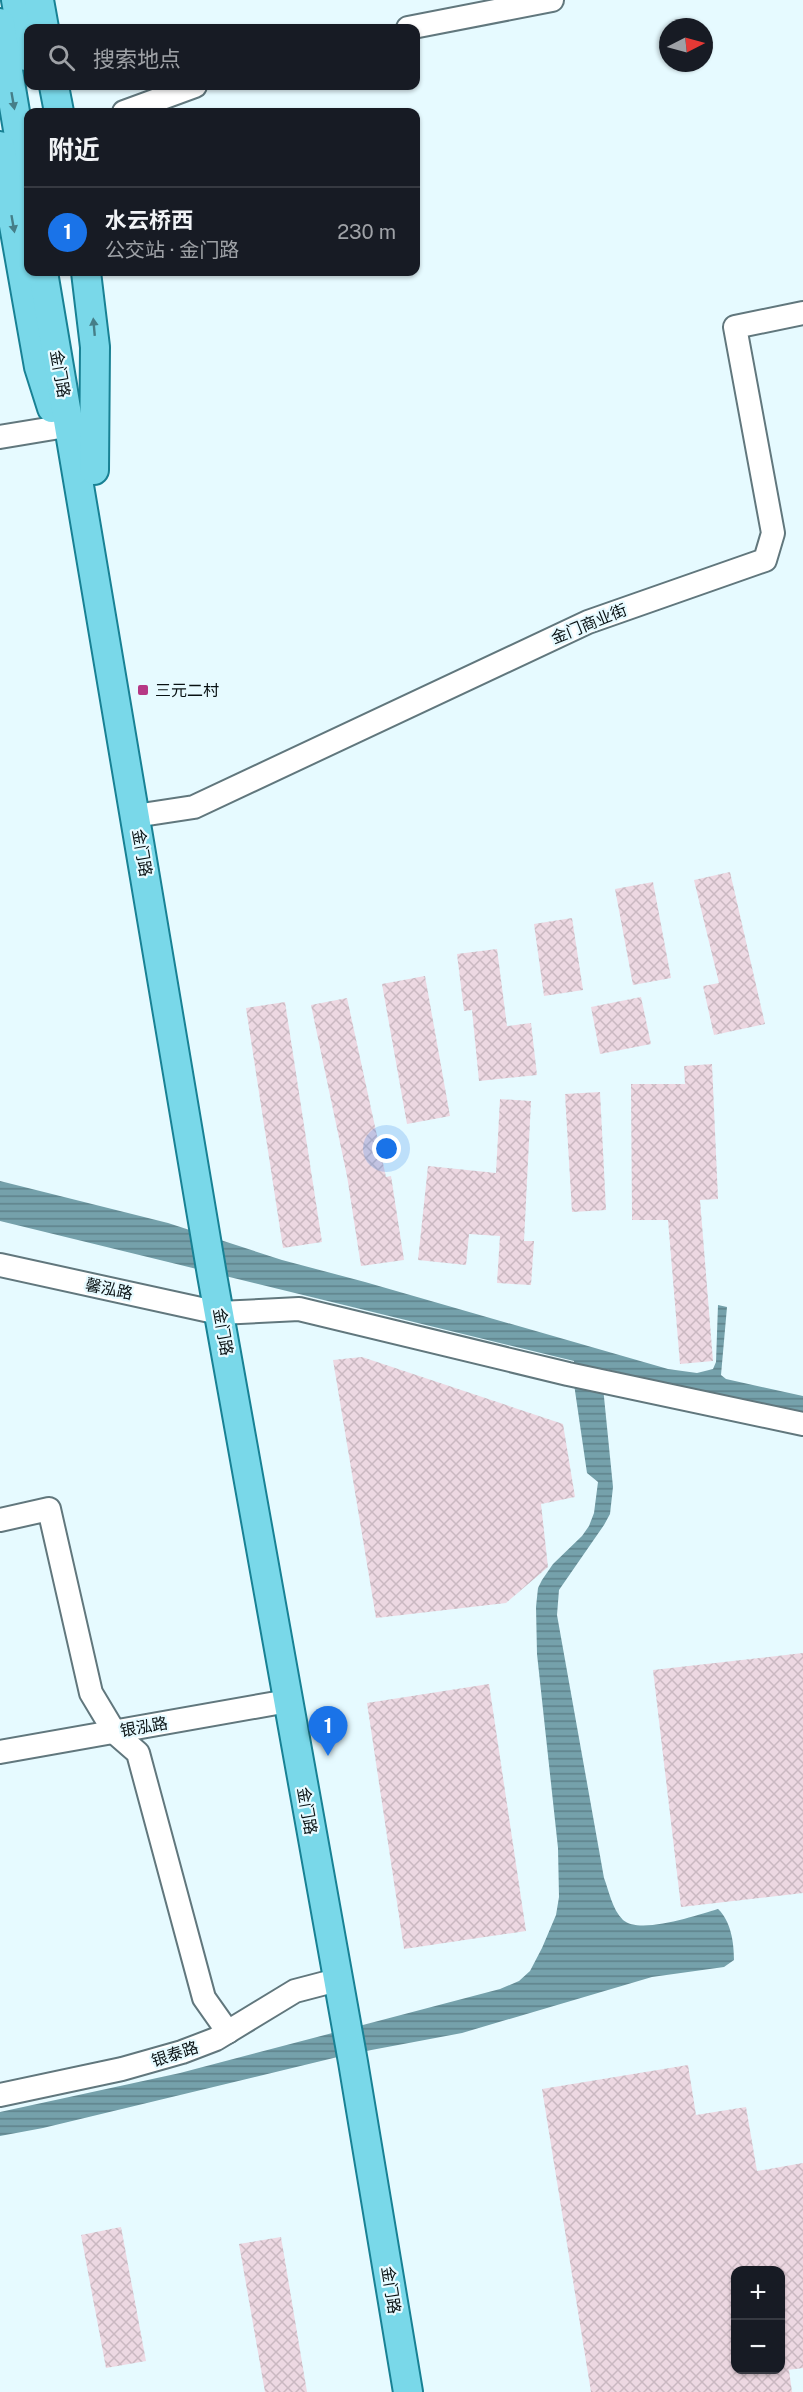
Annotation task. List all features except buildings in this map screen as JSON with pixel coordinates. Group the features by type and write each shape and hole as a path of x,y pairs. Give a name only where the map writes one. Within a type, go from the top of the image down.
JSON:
{"main road":[{"path":"16,0 24,48"},
{"path":"39,0 43,24"},
{"path":"0,23 24,165"},
{"path":"32,90 34,108"},
{"path":"55,90 57,108"},
{"path":"0,146 39,367 60,427 86,471"},
{"name":"金门路","path":"44,276 62,323"},
{"name":"金门路","path":"63,276 62,323 221,1278 361,2061 424,2392"},
{"path":"86,276 95,347 86,471"},
{"name":"金门路","path":"228,1312 288,1701 337,1980 353,2017"},
{"name":"金门路","path":"361,2061 408,2392"}],"street":[{"path":"420,26 552,0"},
{"path":"135,108 184,90"},
{"name":"金门商业街","path":"144,814 194,807 588,621 765,560 772,533 735,327 803,314"},
{"path":"0,437 60,427"},
{"name":"馨泓路","path":"0,1265 228,1312 299,1309 568,1374 803,1424"},
{"path":"0,1520 49,1509 91,1693 116,1733 138,1753 204,1998 228,2032"},
{"name":"银泓路","path":"0,1752 288,1701"},
{"name":"银泰路","path":"0,2095 152,2062 199,2047 295,1991 337,1980"}],"water":[{"path":"0,1181 168,1223 282,1260 668,1369 697,1373 713,1369 716,1362 718,1305 727,1307 721,1375 726,1379 803,1396 803,1415 605,1369 603,1387 613,1487 610,1514 559,1590 557,1615 604,1878 616,1911 623,1920 631,1924 655,1925 718,1909 729,1926 734,1960 724,1967 652,1977 462,2033 350,2054 43,2128 0,2136 0,2112 180,2073 500,1989 519,1981 530,1971 556,1915 559,1897 558,1848 537,1654 538,1588 553,1564 589,1526 594,1513 598,1482 587,1473 574,1384 574,1361 0,1221"}],"place":[{"name":"三元二村","path":"143,690"},
{"name":"水云桥西","path":"328,1756"}]}
